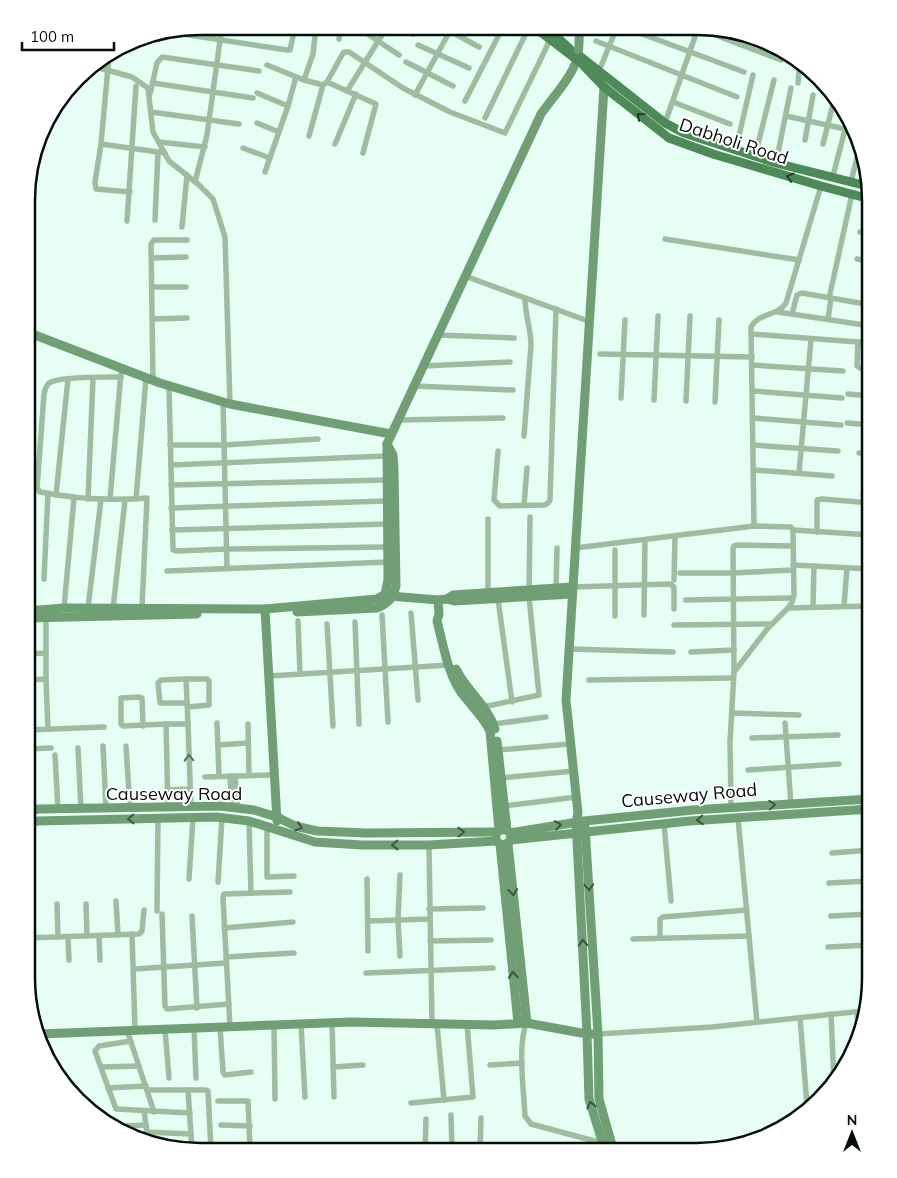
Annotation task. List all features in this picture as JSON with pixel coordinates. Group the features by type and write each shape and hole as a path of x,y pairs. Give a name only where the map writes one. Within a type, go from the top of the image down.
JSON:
{"main road":[{"name":"Dabholi Road","path":"544,35 600,71 666,123 684,133 776,163 861,184"},
{"name":"Dabholi Road","path":"554,35 604,87 669,138 713,154 862,196"}],"street":[{"path":"191,35 290,50 294,35"},
{"path":"195,182 205,147 221,35"},
{"path":"304,80 313,54 315,35"},
{"path":"369,35 399,55"},
{"path":"348,91 382,35"},
{"path":"415,95 448,35"},
{"path":"460,35 479,47"},
{"path":"465,101 499,35"},
{"path":"485,118 525,35"},
{"path":"574,35 575,55"},
{"path":"389,595 387,444 541,114 562,87 575,55 578,35"},
{"path":"600,71 615,35"},
{"path":"645,35 744,72"},
{"path":"666,123 696,35"},
{"path":"720,36 781,60"},
{"path":"310,136 325,83 344,52 349,52 415,95 450,112 505,133 550,40"},
{"path":"596,41 737,98"},
{"path":"418,45 468,68"},
{"path":"149,96 157,63 162,57 259,71"},
{"path":"406,62 453,86"},
{"path":"108,64 101,144 95,182 96,189 130,192"},
{"path":"267,65 304,80 325,83 374,102 376,106 363,153"},
{"path":"101,69 132,77 148,88 153,132 169,161 188,175 213,199 225,238 226,403 224,463 227,568"},
{"path":"798,83 799,71"},
{"path":"736,149 753,76"},
{"path":"265,172 296,77"},
{"path":"755,156 774,80"},
{"path":"152,83 213,92 255,95 288,106"},
{"path":"127,221 136,86"},
{"path":"604,87 566,700 581,832 598,1034 599,1099 611,1143"},
{"path":"776,163 791,88"},
{"path":"335,144 356,94"},
{"path":"805,140 813,95"},
{"path":"673,102 730,124"},
{"path":"823,144 832,107"},
{"path":"151,112 239,124"},
{"path":"786,116 845,129 833,176"},
{"path":"258,123 279,132"},
{"path":"159,142 205,147"},
{"path":"101,144 165,154"},
{"path":"243,148 270,158"},
{"path":"155,220 158,152"},
{"path":"851,182 857,160"},
{"path":"182,227 188,175"},
{"path":"778,312 786,303 821,186"},
{"path":"828,319 852,194"},
{"path":"665,239 799,260"},
{"path":"136,499 149,379 152,319 151,244 154,240 187,240"},
{"path":"152,258 186,257"},
{"path":"857,259 862,260"},
{"path":"466,276 588,321"},
{"path":"152,287 186,287"},
{"path":"792,314 798,294 831,296 862,303"},
{"path":"524,298 524,313 531,334 524,436"},
{"path":"498,451 494,500 500,506 548,504 550,500 556,309"},
{"path":"754,526 751,328 754,321 760,317 778,312 862,325"},
{"path":"654,400 658,316"},
{"path":"686,401 690,316"},
{"path":"152,319 187,318"},
{"path":"622,398 625,320"},
{"path":"715,402 720,320"},
{"path":"751,334 862,342"},
{"path":"35,335 121,372 226,403 391,434"},
{"path":"438,335 514,338"},
{"path":"799,474 810,338"},
{"path":"858,342 857,366 862,368"},
{"path":"600,354 752,357"},
{"path":"423,366 510,362"},
{"path":"752,365 843,371"},
{"path":"121,372 93,378 53,381 48,384 44,394 37,488 40,492 74,498 125,500 148,498 142,608"},
{"path":"110,499 121,372"},
{"path":"88,499 93,378"},
{"path":"56,495 68,379"},
{"path":"169,386 172,547 177,551 388,547"},
{"path":"414,386 513,390"},
{"path":"752,391 842,398"},
{"path":"848,394 862,395"},
{"path":"398,420 503,418"},
{"path":"753,418 862,425"},
{"path":"170,445 224,444 318,438"},
{"path":"387,444 393,455 396,586 389,595"},
{"path":"753,445 838,451"},
{"path":"171,465 386,456"},
{"path":"524,505 527,468"},
{"path":"754,470 832,476"},
{"path":"171,485 387,480"},
{"path":"44,580 48,493"},
{"path":"64,608 74,498"},
{"path":"88,608 101,499"},
{"path":"113,608 125,500"},
{"path":"817,532 817,500 862,502"},
{"path":"171,508 387,501"},
{"path":"483,707 539,695 529,594 530,517"},
{"path":"488,519 488,592"},
{"path":"172,530 388,524"},
{"path":"575,548 754,526 786,526 791,527 793,530 862,534"},
{"path":"733,675 749,651 788,608 793,598 793,530"},
{"path":"674,580 675,536"},
{"path":"644,540 644,615"},
{"path":"726,818 728,808 734,650 734,546 793,546"},
{"path":"556,588 557,548"},
{"path":"615,550 615,616"},
{"path":"167,571 388,562"},
{"path":"813,607 814,566"},
{"path":"680,573 733,573 814,566 862,569"},
{"path":"844,606 847,568"},
{"path":"591,1143 531,1124 525,1116 522,1064 523,1025 504,837 490,731 487,723 461,692 449,665 437,621 443,600 453,595 488,592 529,594 615,586 673,585 674,608"},
{"path":"35,618 265,611 377,599 389,595 454,601 498,599 556,588 572,590"},
{"path":"686,600 793,598"},
{"path":"498,599 512,702"},
{"path":"788,608 862,606"},
{"path":"35,610 64,608 142,608 265,611"},
{"path":"265,611 277,830"},
{"path":"411,613 418,700"},
{"path":"439,614 443,620 457,671 494,724 499,750 504,806 504,837"},
{"path":"382,615 388,722"},
{"path":"46,617 48,729"},
{"path":"298,621 300,674"},
{"path":"355,622 359,724"},
{"path":"327,624 333,726"},
{"path":"674,626 772,624"},
{"path":"568,650 673,652"},
{"path":"691,652 734,650"},
{"path":"35,654 46,654"},
{"path":"269,676 449,665"},
{"path":"589,680 733,675"},
{"path":"35,680 46,679"},
{"path":"186,679 191,807"},
{"path":"186,679 207,679 209,682 209,705 160,704 158,683 161,680 186,679"},
{"path":"143,726 142,698 121,698 121,724 126,727 188,724"},
{"path":"732,713 798,715"},
{"path":"494,724 546,717"},
{"path":"217,723 219,776"},
{"path":"785,723 791,804"},
{"path":"166,724 168,807"},
{"path":"248,724 249,775"},
{"path":"35,730 104,727"},
{"path":"752,738 838,735"},
{"path":"218,745 248,744"},
{"path":"499,750 570,744"},
{"path":"102,746 106,808"},
{"path":"126,746 130,808"},
{"path":"35,749 51,748"},
{"path":"78,748 81,809"},
{"path":"55,755 58,809"},
{"path":"748,770 838,764"},
{"path":"501,778 574,771"},
{"path":"205,777 269,774"},
{"path":"232,776 235,808"},
{"path":"167,790 190,789"},
{"path":"504,806 577,797"},
{"name":"Causeway Road","path":"35,810 168,807 235,808 254,810 277,817 295,826 317,831 504,837 579,820 746,806 862,800"},
{"path":"746,806 742,817 747,910 757,1022"},
{"name":"Causeway Road","path":"35,822 222,818 249,821 315,842 362,845 428,844 726,818 862,810"},
{"path":"158,818 165,1006 167,1009 229,1004"},
{"path":"189,879 193,818"},
{"path":"218,882 222,818"},
{"path":"249,821 251,893"},
{"path":"664,824 671,901"},
{"path":"267,826 267,877 294,876"},
{"path":"581,832 589,1099 603,1143"},
{"path":"428,844 430,970 444,1100"},
{"path":"832,853 862,851"},
{"path":"400,875 398,920 400,956"},
{"path":"367,879 368,951"},
{"path":"829,883 862,881"},
{"path":"230,1027 222,901 224,894 290,892"},
{"path":"116,901 118,935"},
{"path":"57,904 58,937"},
{"path":"86,904 87,936"},
{"path":"430,909 483,908"},
{"path":"35,938 139,934 142,931 144,910"},
{"path":"660,938 660,919 663,917 747,910"},
{"path":"831,916 862,914"},
{"path":"192,916 197,1008"},
{"path":"368,921 430,919"},
{"path":"224,928 293,922"},
{"path":"132,934 134,969 131,1041 154,1112"},
{"path":"99,936 100,960"},
{"path":"633,938 749,936"},
{"path":"68,937 69,960"},
{"path":"430,941 491,940"},
{"path":"828,947 862,945"},
{"path":"134,969 195,966 226,960 294,953"},
{"path":"366,973 493,968"},
{"path":"45,1034 332,1023 523,1025 598,1034 712,1027 859,1011"},
{"path":"831,1014 833,1070"},
{"path":"800,1018 807,1101"},
{"path":"332,1023 334,1097"},
{"path":"301,1024 305,1097"},
{"path":"411,1103 473,1097 467,1024"},
{"path":"274,1025 275,1099"},
{"path":"220,1027 223,1072 225,1075 251,1072"},
{"path":"194,1028 196,1078"},
{"path":"165,1029 169,1078"},
{"path":"131,1041 96,1047 116,1109 190,1113"},
{"path":"490,1065 522,1064"},
{"path":"333,1067 363,1065"},
{"path":"101,1067 139,1066"},
{"path":"108,1088 206,1090 208,1092 210,1143"},
{"path":"188,1090 192,1143"},
{"path":"218,1101 248,1101 250,1143"},
{"path":"144,1111 147,1132 191,1134"},
{"path":"451,1115 452,1143"},
{"path":"480,1143 481,1118"},
{"path":"425,1143 426,1119"},
{"path":"127,1126 146,1124"},
{"path":"221,1125 250,1126"}]}
